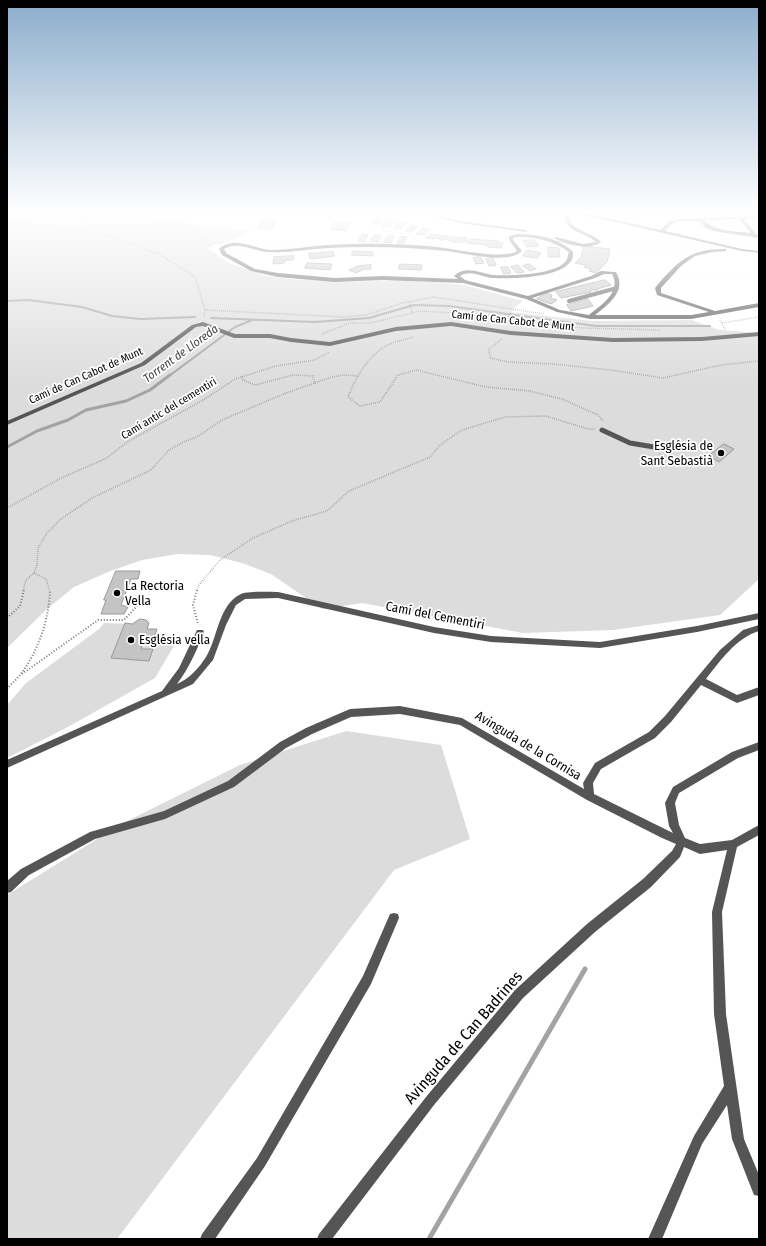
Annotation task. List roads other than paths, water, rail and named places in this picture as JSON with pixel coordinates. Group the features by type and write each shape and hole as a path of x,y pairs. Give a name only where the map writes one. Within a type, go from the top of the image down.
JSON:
{"street":[{"path":"254,270 274,274 336,280 383,278 463,281 528,298 559,311 590,317 691,317 759,305"},
{"path":"463,281 457,276 464,272 504,277 524,276 553,270"},
{"path":"674,270 658,288 659,294 716,313"},
{"path":"528,298 593,277 603,272 614,273 618,280 617,288 612,299 600,307 590,317"},
{"name":"Camí de Can Cabot de Munt","path":"7,423 143,364 194,326 203,324 234,336 270,336 299,342 330,344 396,329 451,324 558,337 660,340 733,337 759,334"},
{"name":"Camí del Cementiri","path":"7,764 160,697 190,682 210,658 222,625 233,603 244,596 278,595 434,630 491,639 600,645 697,629 759,616"},
{"path":"590,798 588,783 598,766 652,735 668,720 723,652 746,632 759,628"},
{"path":"160,697 176,681 188,662 200,632"},
{"path":"701,681 737,699 759,691"},
{"name":"Avinguda de la Cornisa","path":"7,888 25,872 93,835 165,815 231,784 283,745 309,731 350,713 400,710 462,722 590,798 682,842 700,849 733,844 759,830"},
{"path":"682,842 674,826 670,803 676,790 735,755 759,746"},
{"name":"Avinguda de Can Badrines","path":"324,1239 430,1101 519,994 592,928 647,883 676,854 682,842"},
{"path":"733,844 717,912 720,1014 738,1139 759,1190"},
{"path":"207,1239 261,1162 367,980 394,918"},
{"path":"656,1239 698,1140 731,1087"}],"lane":[{"path":"569,301 617,288"},
{"path":"602,430 630,443 654,447"}],"waterway":[{"path":"7,301 28,300 82,307 112,316 140,319 195,317"},
{"path":"211,318 315,322 369,318 414,305 449,306 596,326 710,326"},
{"name":"Torrent de Lloreda","path":"169,376 235,327 252,320"},
{"name":"Torrent de Lloreda","path":"7,447 37,431 68,420 86,410 126,401 150,390 170,375"},
{"path":"429,1239 585,969"}],"place":[{"name":"Església de Sant Sebastià","path":"721,453"},
{"name":"La Rectoria Vella","path":"117,593"},
{"name":"Església vella","path":"131,640"}]}
